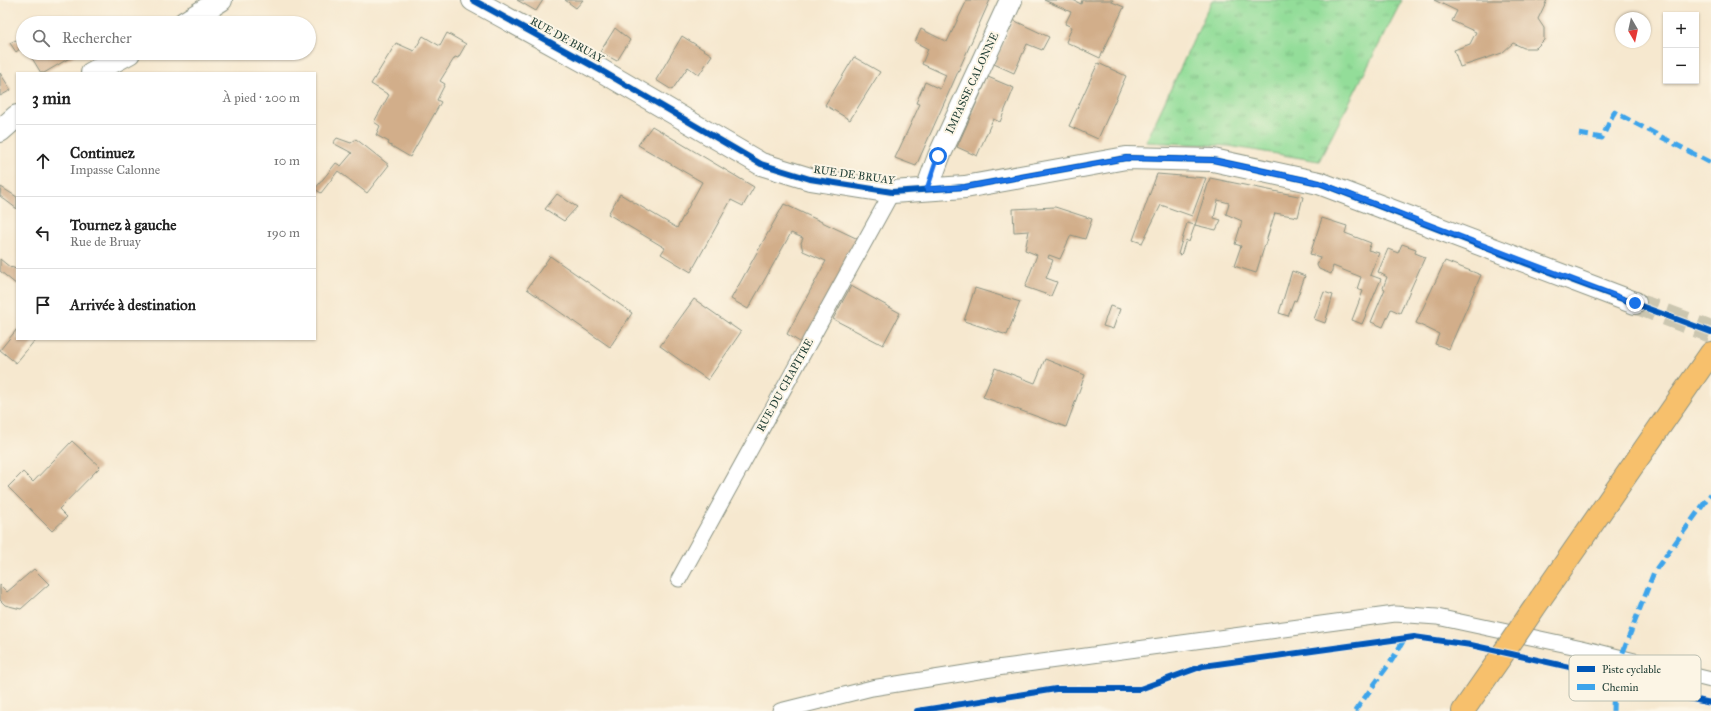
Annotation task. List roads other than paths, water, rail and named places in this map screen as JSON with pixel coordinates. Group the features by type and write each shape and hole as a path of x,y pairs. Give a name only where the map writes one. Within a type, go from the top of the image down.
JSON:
{"main road":[{"path":"1463,711 1711,353"}],"street":[{"path":"195,16 221,0"},
{"name":"RUE DE BRUAY","path":"473,0 602,71 761,164 810,179 892,192 965,187 1126,158 1213,160 1320,183 1635,303"},
{"name":"IMPASSE CALONNE","path":"927,189 938,156 1011,0"},
{"path":"94,72 116,60"},
{"path":"0,131 16,117"}],"lane":[{"name":"RUE DU CHAPITRE","path":"679,579 892,192"},
{"path":"780,711 872,688 981,671 1395,614 1437,617 1610,655"},
{"path":"1701,678 1711,680"}],"tunnel":[{"path":"1635,303 1711,332"}]}
